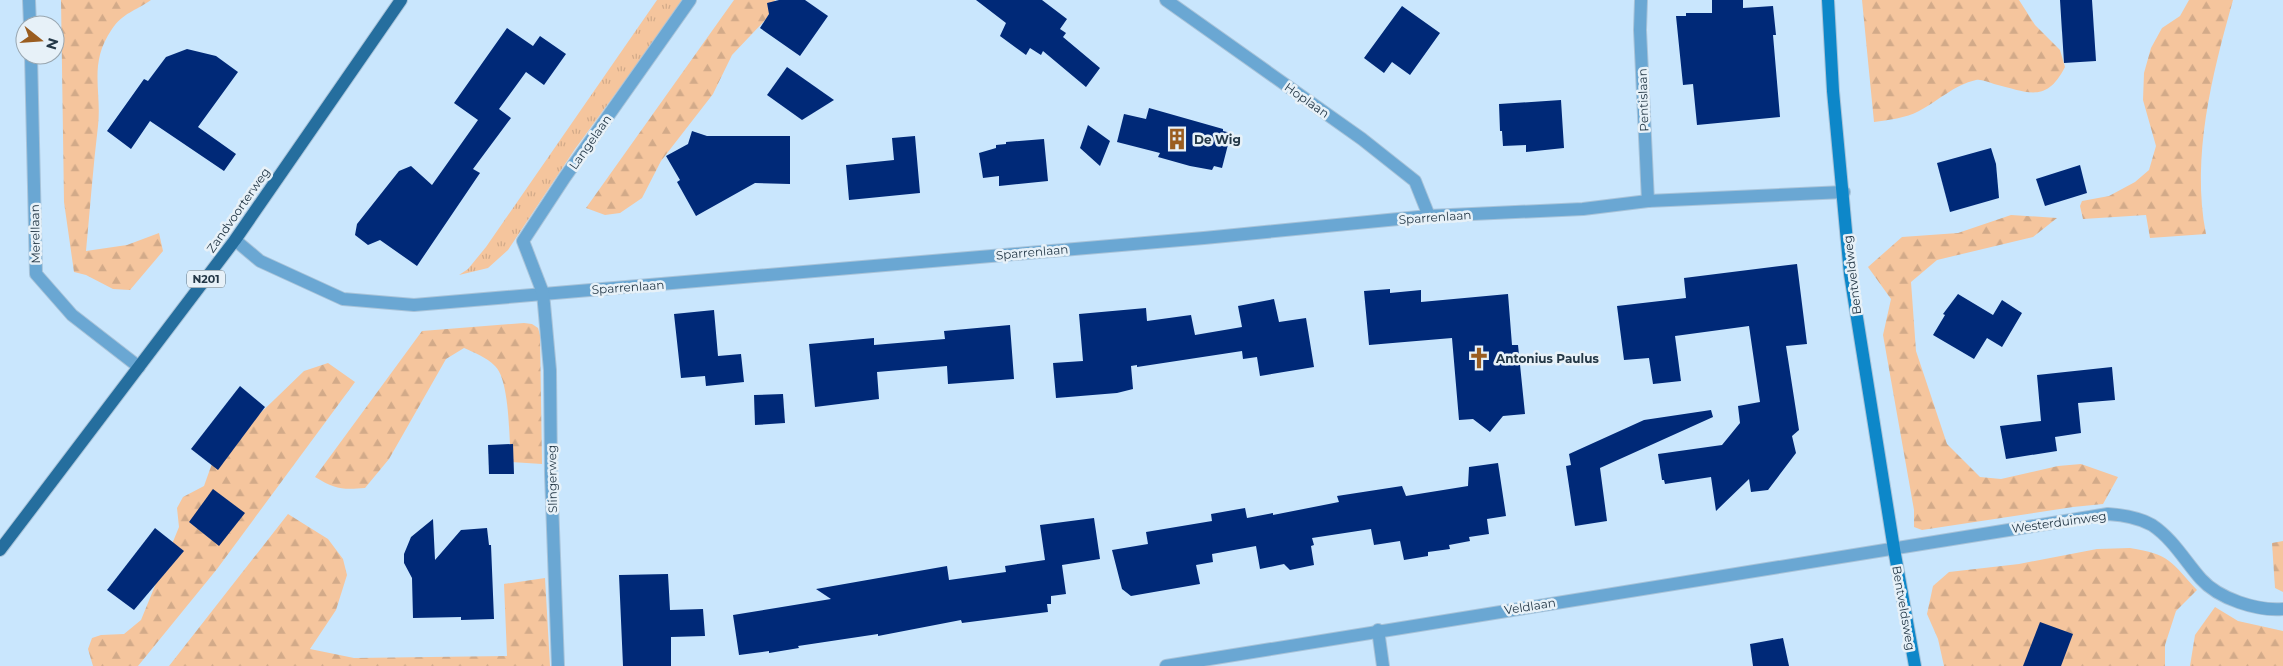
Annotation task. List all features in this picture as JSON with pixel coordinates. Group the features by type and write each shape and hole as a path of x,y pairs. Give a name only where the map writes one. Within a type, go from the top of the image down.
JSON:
{"main road":[{"name":"Zandvoorterweg","path":"0,550 235,240 401,0"}],"street":[{"path":"29,0 30,15"},
{"name":"Langelaan","path":"543,293 523,240 565,177 690,0"},
{"name":"Hoplaan","path":"1166,0 1362,139 1415,181 1429,216"},
{"name":"Pentislaan","path":"1641,0 1640,30 1648,201"},
{"name":"Bentveldweg","path":"1828,0 1833,91 1844,192 1850,274 1894,549"},
{"name":"Merellaan","path":"31,65 36,274 72,315 139,367"},
{"name":"Sparrenlaan","path":"235,240 260,261 343,299 414,305 1429,216 1583,209 1648,201 1844,192"},
{"name":"Slingerweg","path":"543,293 550,370 551,474 558,666"},
{"name":"Westerduinweg","path":"1894,549 2108,514 2124,515 2140,519 2161,532 2202,580 2219,593 2251,606 2283,609"},
{"name":"Veldlaan","path":"1166,666 1378,630 1894,549"},
{"name":"Bentveldsweg","path":"1894,549 1915,666"},
{"path":"1378,630 1383,666"}],"green space":[{"path":"61,0 151,0 125,16 116,24 105,42 98,66 99,113 86,251 127,245 159,233 163,251 130,290 113,289 86,275 74,272 64,202 62,65 65,65 65,15 61,15"},
{"path":"657,0 684,0 575,149 508,250 488,268 459,275 468,269 486,247"},
{"path":"734,0 775,0 767,18 732,55 713,94 661,161 642,198 620,213 605,215 586,208"},
{"path":"1862,0 2019,0 2035,25 2060,50 2065,67 2058,79 2043,91 2026,92 1976,80 1953,89 1914,113 1874,122"},
{"path":"2189,0 2233,0 2211,87 2202,146 2202,205 2206,234 2150,238 2146,215 2083,219 2080,206 2082,201 2109,196 2135,182 2149,170 2156,146 2143,100 2144,73 2151,48 2162,28 2180,16"},
{"path":"2011,215 2057,218 2033,237 1937,260 1911,282 1916,351 1947,444 1980,477 2001,479 2058,466 2081,464 2118,477 2103,504 1922,530 1914,527 1914,510 1883,335 1891,299 1868,267 1902,237 1958,233"},
{"path":"524,323 532,324 538,328 540,335 542,464 511,462 506,397 500,373 488,360 464,348 446,359 389,459 365,488 339,488 315,477 422,331"},
{"path":"328,363 355,382 217,569 138,666 93,666 88,649 92,638 101,635 124,634 141,620 179,527 177,508 183,497 204,486 214,458 304,371"},
{"path":"288,514 328,539 343,559 347,575 336,610 310,649 354,658 507,656 504,584 545,578 550,666 169,666"},
{"path":"2283,541 2283,592 2275,588 2272,543"},
{"path":"2130,548 2154,553 2169,561 2197,590 2176,611 2165,645 2165,666 1944,666 1938,639 1927,614 1933,586 1949,572 2019,564 2097,549"},
{"path":"2215,607 2238,621 2283,631 2283,666 2190,666 2195,635"}],"building":[{"path":"779,0 805,0 828,16 800,56 760,28 769,14 767,3"},
{"path":"976,0 1042,0 1067,19 1060,29 1066,33 1063,37 1100,68 1086,87 1043,51 1041,55 1030,48 1026,55 1000,36 1006,23"},
{"path":"1712,0 1743,0 1743,8 1773,6 1776,35 1773,35 1780,117 1697,125 1693,84 1683,85 1676,16 1686,16 1686,13 1712,13"},
{"path":"2060,0 2092,0 2096,61 2064,63"},
{"path":"1402,6 1440,33 1410,75 1392,62 1384,73 1364,58"},
{"path":"507,28 533,46 540,36 566,54 544,85 526,72 499,109 511,118 473,169 480,173 417,266 380,240 368,245 355,235 357,224 399,171 411,166 432,185 478,120 454,103"},
{"path":"187,49 216,56 238,72 198,127 236,154 224,171 150,121 131,149 107,131 144,79 148,81 166,57"},
{"path":"787,67 834,100 802,120 767,95"},
{"path":"1561,100 1564,148 1526,152 1526,145 1503,146 1502,131 1500,131 1499,104"},
{"name":"De Wig","path":"1149,108 1231,133 1222,168 1214,166 1212,170 1190,166 1158,157 1160,153 1117,142 1124,114 1146,119"},
{"path":"1088,125 1110,141 1100,166 1080,148"},
{"path":"692,131 707,136 790,136 790,184 755,183 696,216 677,182 680,180 666,156 688,144"},
{"path":"915,136 920,193 849,200 846,165 894,160 892,138"},
{"path":"1044,139 1048,181 999,186 999,176 983,178 979,153 996,148 996,145 1006,144 1006,142"},
{"path":"1991,148 1996,164 1999,198 1950,212 1937,163"},
{"path":"2080,165 2087,193 2045,206 2036,179"},
{"path":"1797,264 1807,344 1786,346 1799,430 1792,436 1796,453 1768,490 1751,492 1749,479 1716,511 1711,477 1665,484 1664,480 1662,480 1658,454 1722,445 1740,423 1738,406 1760,402 1749,326 1675,336 1681,381 1653,384 1649,358 1624,360 1617,306 1686,298 1684,278"},
{"path":"1390,289 1390,293 1421,290 1421,302 1508,294 1512,345 1518,345 1525,414 1503,416 1490,432 1473,419 1459,420 1452,338 1369,345 1364,291"},
{"path":"1958,294 1993,315 2002,300 2022,313 2002,347 1987,338 1974,359 1933,335 1945,315 1943,314"},
{"path":"1274,299 1279,322 1306,318 1314,367 1260,376 1257,357 1243,359 1242,351 1137,367 1137,365 1131,366 1133,389 1117,393 1056,398 1053,363 1083,361 1079,314 1146,308 1147,321 1191,315 1195,335 1242,327 1238,306"},
{"path":"714,310 718,356 741,354 744,382 706,386 705,376 681,378 674,314"},
{"path":"1010,325 1014,379 948,384 947,366 877,372 879,399 815,407 809,344 874,338 874,345 945,339 944,331"},
{"path":"2112,367 2115,400 2078,403 2081,433 2055,437 2057,451 2006,459 2000,426 2041,421 2037,375"},
{"path":"240,386 265,407 218,470 191,449"},
{"path":"783,394 785,423 755,425 754,395"},
{"path":"1711,410 1713,417 1600,468 1607,521 1575,526 1566,466 1571,465 1569,454 1644,420"},
{"path":"513,444 514,474 489,474 488,445"},
{"path":"1498,463 1506,516 1487,519 1489,534 1469,537 1470,541 1449,545 1450,549 1428,552 1428,556 1404,560 1400,541 1374,545 1371,529 1312,538 1314,545 1311,546 1314,565 1290,570 1284,564 1260,569 1256,546 1212,554 1213,562 1196,565 1200,584 1131,596 1122,589 1112,550 1148,544 1146,532 1212,521 1211,514 1245,508 1247,518 1339,502 1337,496 1402,486 1406,496 1468,486 1469,467"},
{"path":"213,489 245,513 219,546 189,522"},
{"path":"1094,518 1100,559 1062,565 1066,594 1051,596 1051,604 1047,604 1048,612 962,623 961,620 878,636 878,634 798,646 799,648 769,653 769,651 739,655 733,615 831,599 816,589 947,566 949,580 1006,572 1005,566 1045,560 1040,525"},
{"path":"433,519 435,560 461,530 487,528 489,545 491,545 494,619 461,620 461,617 413,618 412,578 404,563 404,554 411,537"},
{"path":"155,528 184,551 134,610 107,590"},
{"path":"668,574 670,610 703,609 705,636 671,637 671,666 623,666 619,575"},
{"path":"2040,622 2073,634 2061,666 2023,666"},
{"path":"1783,638 1789,666 1753,666 1750,644"}],"place":[{"name":"De Wig","path":"1177,139"},
{"name":"Antonius Paulus","path":"1479,358"}]}
